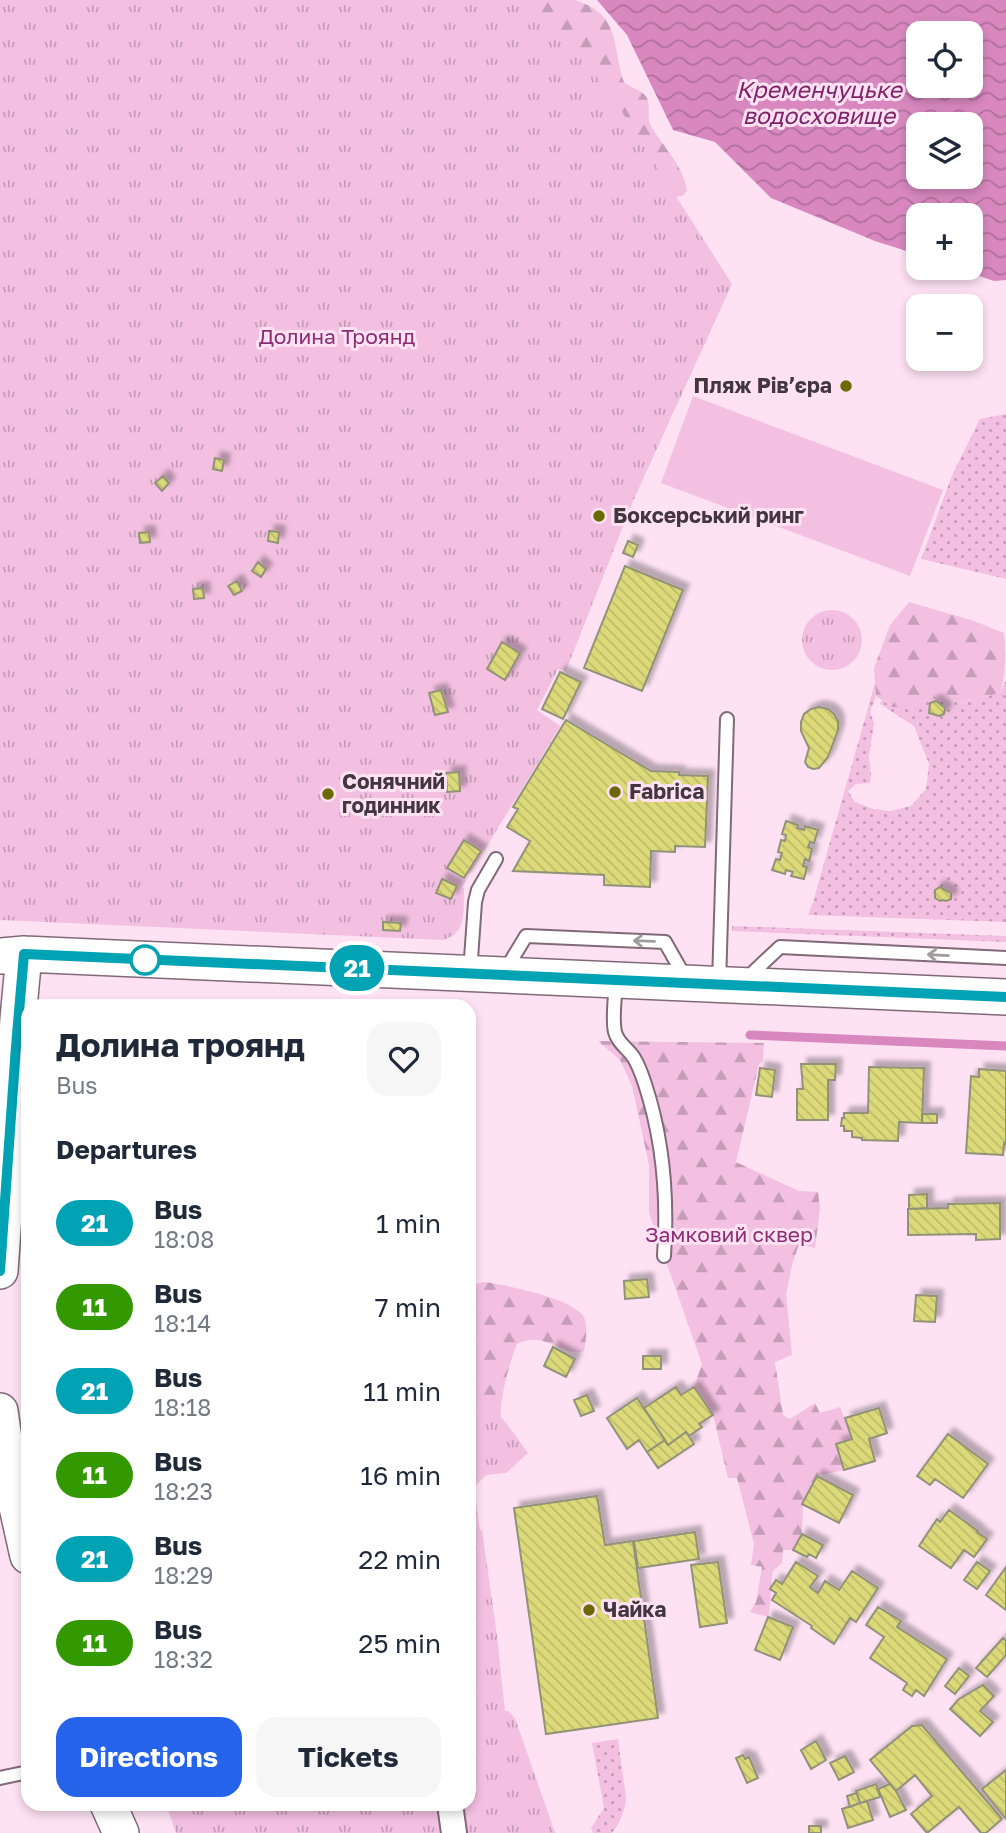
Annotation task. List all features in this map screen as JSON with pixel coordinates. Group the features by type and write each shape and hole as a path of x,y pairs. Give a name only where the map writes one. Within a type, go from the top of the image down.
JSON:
{"main road":[{"path":"0,1271 16,1046 12,955 1006,997"},
{"path":"1,1426 21,1522"},
{"path":"111,1811 121,1833"}],"street":[{"path":"451,1811 454,1833"}],"lane":[{"path":"716,984 727,719"},
{"path":"486,974 475,902 478,890 496,859"},
{"path":"486,974 526,936 666,942 716,984"},
{"path":"716,984 780,947 1006,958"},
{"path":"616,979 615,1032 639,1069 660,1146 665,1195 664,1256"},
{"path":"0,1777 21,1773"}],"green space":[{"name":"Долина Троянд","path":"0,0 514,0 558,33 595,74 732,284 633,501 566,671 558,669 537,710 560,726 462,887 463,919 457,932 451,937 443,940 0,920"},
{"path":"269,0 574,0 589,6 607,22 624,82 647,98 651,126 677,164 687,190 681,196 672,196"},
{"path":"693,396 943,490 910,576 661,483"},
{"path":"1006,414 1006,579 921,559 953,473 980,419"},
{"name":"Боксерський ринг","path":"593,499 617,510 605,533 582,522"},
{"path":"909,602 974,621 1004,633 1005,664 1000,693 963,702 932,696 910,707 892,707 876,696 874,668 890,625"},
{"path":"832,610 853,619 862,640 853,661 832,670 811,661 802,640 811,619"},
{"path":"1006,680 1006,922 808,915 875,683 876,696 870,712 874,723 869,756 870,783 856,784 848,791 855,802 873,809 890,811 911,806 926,789 929,764 914,726 880,704 882,700 892,707 910,707 932,696 963,702 1000,693"},
{"path":"732,926 1006,936 1006,942 732,931"},
{"name":"Замковий сквер","path":"598,1041 764,1043 763,1061 759,1064 736,1162 799,1191 818,1192 820,1208 815,1248 799,1244 786,1294 792,1355 775,1362 783,1415 790,1419 815,1403 820,1413 840,1407 852,1439 836,1444 844,1470 817,1476 803,1503 802,1534 793,1550 783,1550 782,1563 773,1571 768,1617 750,1612 756,1602 762,1567 751,1565 754,1544 737,1478 728,1478 713,1415 694,1387 702,1364 649,1213 649,1165 632,1086 620,1060"},
{"path":"485,1282 508,1286 554,1299 578,1310 586,1325 584,1351 569,1351 537,1340 517,1344 506,1381 501,1418 476,1413 476,1284"},
{"path":"476,1392 494,1409 528,1453 506,1473 486,1475 476,1486"},
{"path":"476,1502 497,1636 505,1711 515,1718 555,1833 176,1833 168,1811 476,1811"},
{"path":"618,1739 625,1808 612,1833 593,1833 591,1828 604,1808 592,1743"}],"water":[{"name":"Кременчуцьке водосховище","path":"597,0 1006,0 1006,280 994,281 983,277 983,203 906,203 906,251 875,241 771,198 715,142 673,130 627,35"}],"building":[{"path":"215,458 224,460 222,471 213,469"},
{"path":"163,476 169,483 162,491 155,483"},
{"path":"269,531 279,532 278,543 268,541"},
{"path":"149,532 150,542 140,543 139,533"},
{"path":"628,541 638,545 633,557 623,553"},
{"path":"258,562 266,569 261,577 252,571"},
{"path":"625,566 683,590 642,691 584,668"},
{"path":"237,581 242,591 234,595 228,586"},
{"path":"203,588 204,598 194,599 193,589"},
{"path":"502,642 520,653 505,680 487,669"},
{"path":"560,672 581,682 563,719 542,709"},
{"path":"441,690 448,712 435,715 429,693"},
{"path":"936,701 945,708 944,714 939,716 929,713 930,703"},
{"path":"819,707 834,714 838,721 838,730 828,757 819,768 813,769 805,762 809,748 801,731 801,722 804,714"},
{"name":"Fabrica","path":"566,720 651,771 708,776 705,847 675,846 675,852 651,851 650,887 604,885 604,875 513,871 530,841 507,827 518,809 513,807"},
{"path":"459,772 460,791 447,792 446,773"},
{"path":"786,821 804,830 805,826 818,830 814,843 810,842 808,847 812,849 809,861 805,859 803,866 807,867 804,879 791,876 793,872 786,870 785,874 772,870 776,859 780,860 782,853 778,852 781,840 785,841 786,835 782,834"},
{"path":"464,840 481,851 464,878 447,868"},
{"path":"442,879 457,886 451,899 436,893"},
{"path":"940,887 951,893 951,899 940,901 935,898 935,890"},
{"path":"383,922 401,923 400,931 383,930"},
{"path":"801,1064 836,1064 835,1080 828,1080 828,1120 797,1120 797,1089 803,1089"},
{"path":"869,1067 924,1068 922,1123 899,1122 898,1141 862,1140 852,1137 852,1131 844,1131 844,1126 841,1126 844,1113 868,1113"},
{"path":"760,1068 775,1070 772,1097 756,1095"},
{"path":"979,1069 1006,1071 1006,1144 1004,1143 1003,1155 966,1153 971,1076 979,1077"},
{"path":"922,1114 937,1114 937,1123 922,1123"},
{"path":"927,1194 927,1208 909,1209 909,1195"},
{"path":"1000,1203 1000,1239 976,1240 976,1234 908,1235 908,1209 948,1208 948,1204"},
{"path":"647,1279 649,1297 625,1299 624,1281"},
{"path":"916,1295 937,1296 935,1322 914,1321"},
{"path":"553,1347 575,1359 566,1377 544,1366"},
{"path":"643,1356 661,1356 661,1369 643,1369"},
{"path":"676,1387 681,1395 694,1387 713,1415 699,1424 702,1427 689,1436 686,1432 668,1445 644,1408"},
{"path":"587,1395 594,1411 581,1416 574,1400"},
{"path":"637,1398 665,1440 647,1452 639,1440 627,1449 607,1418"},
{"path":"879,1408 887,1433 869,1439 875,1461 844,1470 836,1444 852,1439 845,1418"},
{"path":"686,1432 694,1444 658,1468 647,1452 665,1440 668,1445"},
{"path":"948,1434 988,1464 963,1498 935,1479 930,1485 917,1476"},
{"path":"817,1476 853,1495 839,1523 802,1504"},
{"path":"597,1496 605,1545 633,1541 658,1718 546,1734 514,1508"},
{"path":"949,1510 987,1539 974,1557 964,1550 951,1568 919,1546 937,1519 940,1522"},
{"path":"695,1532 699,1559 638,1568 634,1541"},
{"path":"802,1534 823,1545 816,1558 793,1550"},
{"path":"718,1562 727,1623 700,1627 691,1565"},
{"path":"796,1562 818,1576 810,1587 818,1593 825,1581 839,1590 852,1571 878,1588 856,1622 850,1618 834,1644 772,1600 776,1593 770,1589 776,1580 782,1584"},
{"path":"977,1562 990,1571 977,1589 964,1580"},
{"path":"1006,1567 1006,1610 986,1595"},
{"path":"878,1607 901,1621 897,1627 947,1659 924,1696 916,1690 912,1696 903,1690 907,1683 870,1658 884,1637 866,1625"},
{"path":"768,1617 793,1627 780,1660 755,1650"},
{"path":"1003,1638 1006,1641 1006,1655 987,1677 976,1668"},
{"path":"959,1668 969,1676 955,1694 945,1686"},
{"path":"983,1685 994,1696 980,1711 993,1722 980,1736 950,1709 959,1699"},
{"path":"922,1725 1002,1819 986,1833 981,1833 959,1807 927,1833 911,1814 932,1796 915,1775 896,1791 870,1760 912,1726"},
{"path":"816,1741 826,1760 811,1769 801,1750"},
{"path":"743,1755 745,1759 749,1757 758,1778 747,1783 736,1758"},
{"path":"845,1756 854,1772 839,1780 830,1763"},
{"path":"1006,1770 1006,1819 982,1789"},
{"path":"876,1784 880,1797 860,1803 856,1791"},
{"path":"890,1784 906,1810 890,1817 878,1789"},
{"path":"857,1793 860,1803 850,1807 847,1796"},
{"path":"867,1801 873,1820 848,1828 842,1809"},
{"path":"809,1826 821,1826 821,1833 809,1833"}],"waterway":[{"path":"750,1035 1006,1046"}],"bus line":[{"name":"21","path":"0,1271 24,954 1006,997"}],"place":[{"name":"Пляж Рівʼєра","path":"846,386"},
{"name":"Боксерський ринг","path":"599,516"},
{"name":"Fabrica","path":"615,792"},
{"name":"Сонячний годинник","path":"328,794"},
{"name":"Чайка","path":"589,1610"}]}
